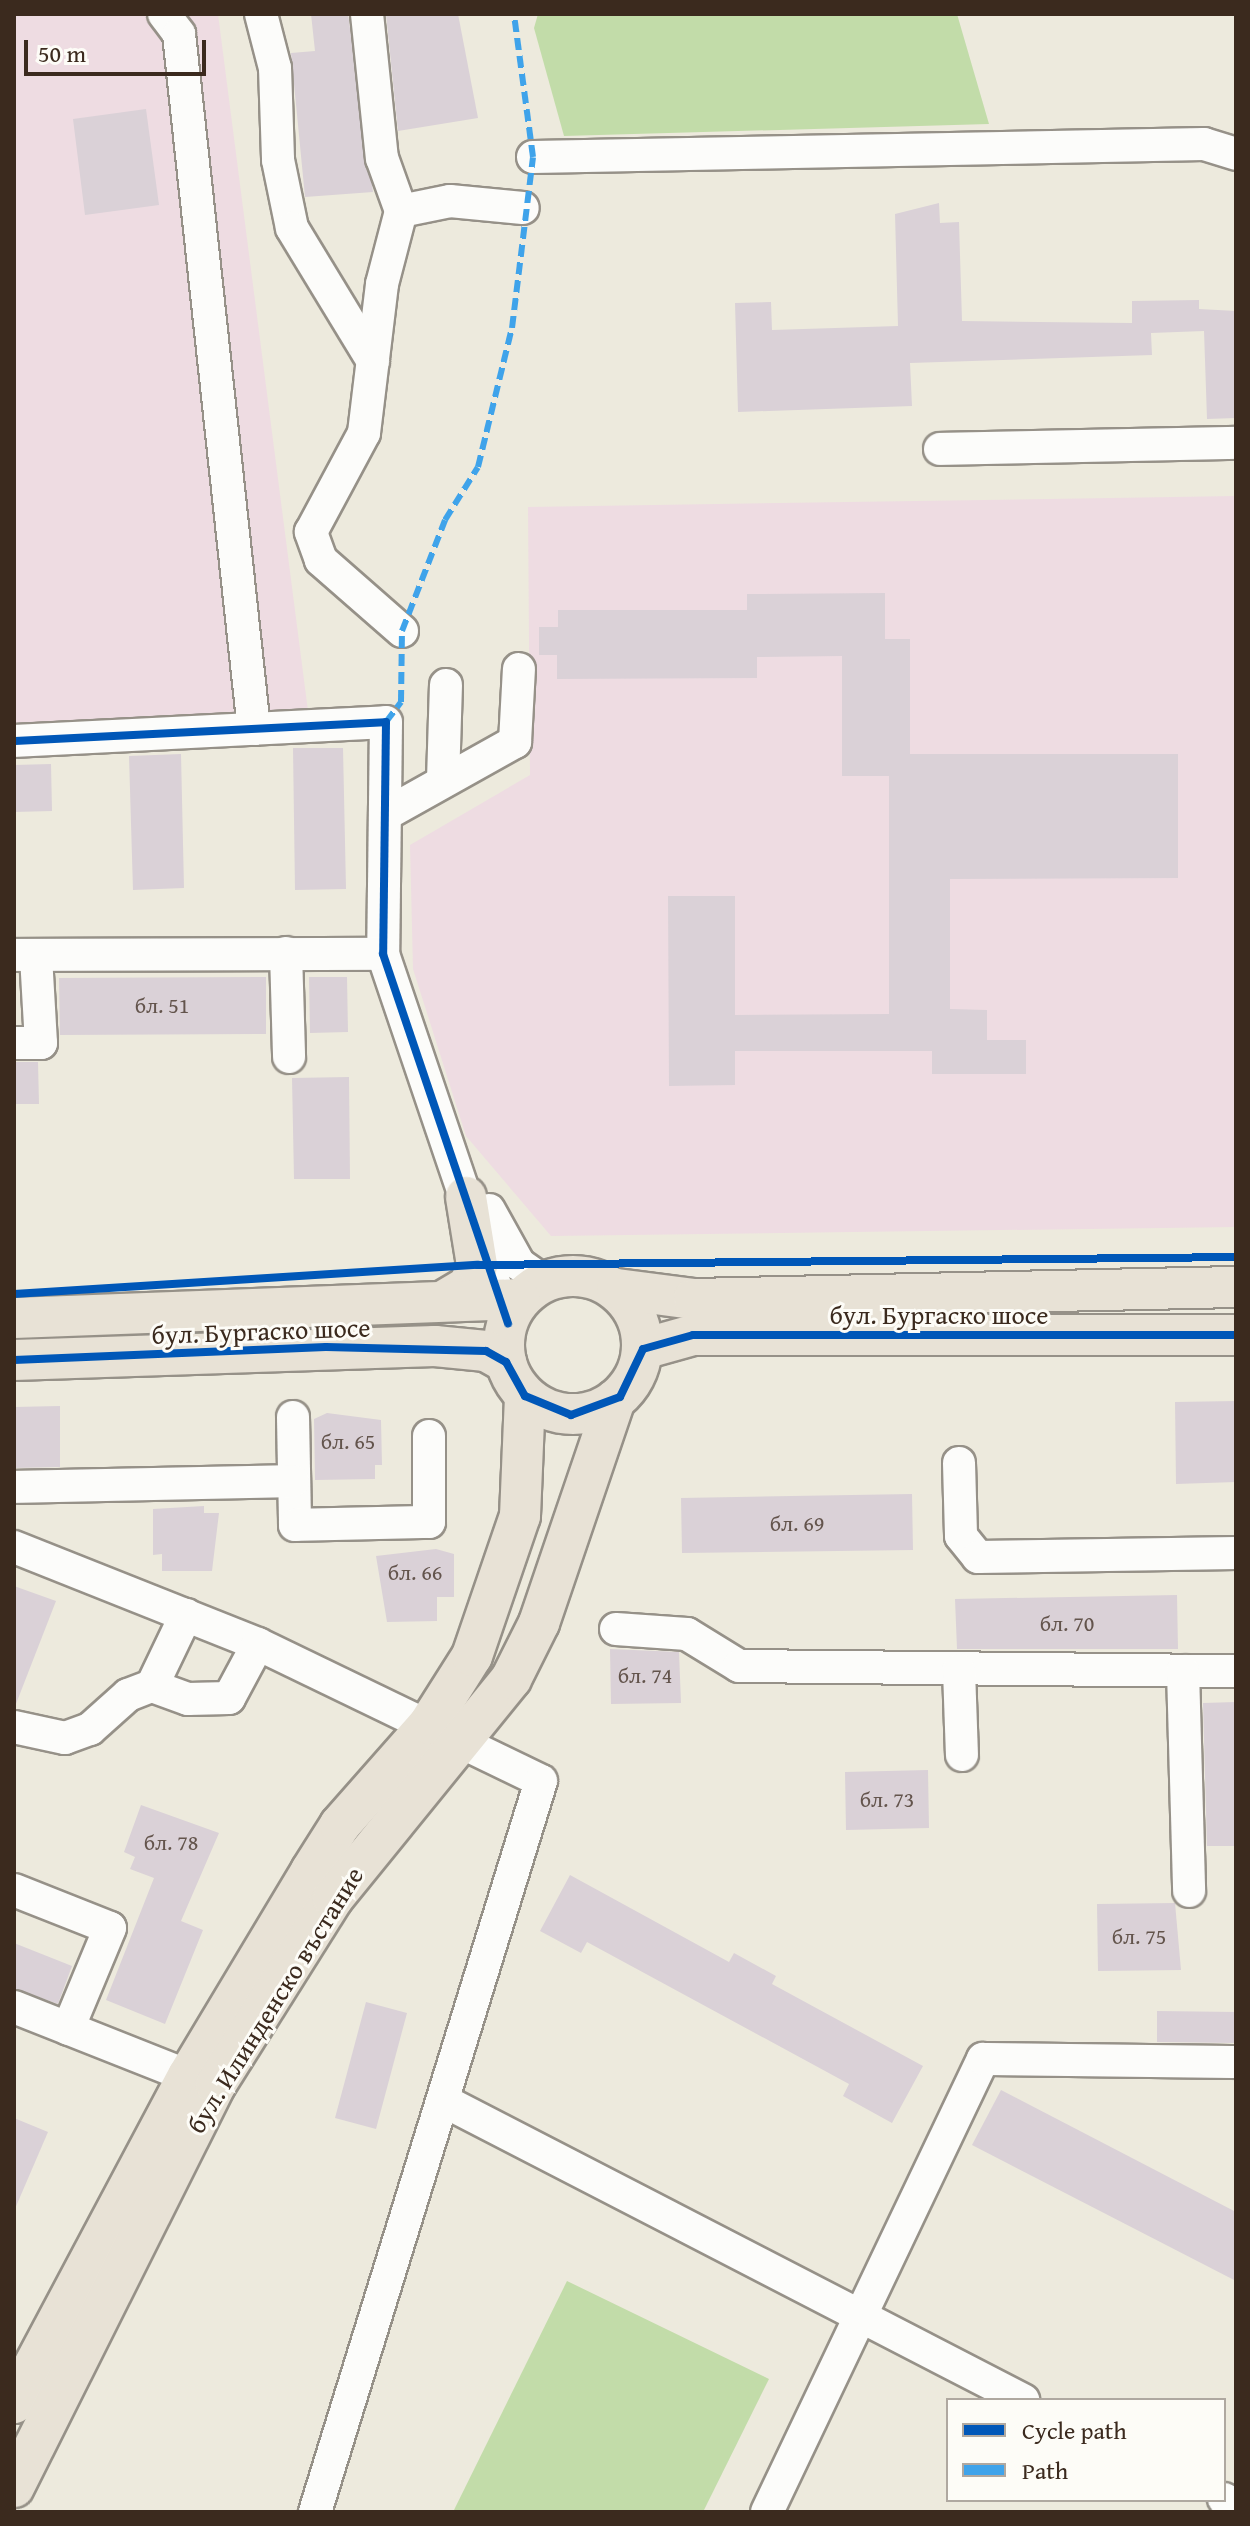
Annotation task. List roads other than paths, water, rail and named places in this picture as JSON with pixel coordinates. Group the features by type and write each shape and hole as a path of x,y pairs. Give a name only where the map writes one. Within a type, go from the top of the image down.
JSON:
{"main road":[{"path":"447,1299 469,1286 477,1265 466,1197"},
{"path":"582,1276 617,1289 641,1326 643,1349 636,1375 615,1400 571,1415 515,1379 519,1300 582,1276"},
{"name":"бул. Бургаско шосе","path":"617,1289 694,1299 1236,1287"},
{"name":"бул. Бургаско шосе","path":"14,1318 447,1299 519,1300"},
{"name":"бул. Бургаско шосе","path":"643,1349 693,1335 1236,1335"},
{"name":"бул. Бургаско шосе","path":"14,1360 435,1346 486,1351 515,1379"},
{"name":"бул. Илинденско въстание","path":"14,2487 216,2084 333,1898 445,1731 506,1570 525,1483 515,1379"},
{"name":"бул. Илинденско въстание","path":"14,2403 188,2076 340,1825 445,1731 511,1679 528,1646 615,1400"}],"street":[{"path":"164,14 179,34 254,729"},
{"path":"261,14 275,68 278,160 292,228 373,361"},
{"path":"367,14 382,158 401,211 373,361 364,433 311,532 321,560 402,631"},
{"path":"533,157 1204,144 1236,154"},
{"path":"401,211 450,201 523,208"},
{"path":"940,449 1236,443"},
{"path":"386,814 515,742 519,669"},
{"path":"443,780 446,685"},
{"path":"14,741 386,722 383,954 466,1197 519,1300"},
{"path":"286,953 289,1057"},
{"path":"14,1043 41,1043 25,955 383,954"},
{"path":"439,1120 519,1264 519,1300"},
{"path":"293,1417 295,1525 429,1522 429,1436"},
{"path":"959,1463 961,1536 986,1559 1236,1553"},
{"path":"14,1487 293,1481"},
{"path":"14,1547 258,1644 445,1731 541,1781 315,2512"},
{"path":"14,1727 65,1738 152,1686 186,1615"},
{"path":"616,1629 687,1634 739,1666 1236,1671"},
{"path":"152,1686 188,1699 229,1698 258,1644"},
{"path":"959,1670 962,1755"},
{"path":"1183,1671 1189,1891"},
{"path":"14,1890 110,1928 68,2029"},
{"path":"14,2007 188,2076"},
{"path":"767,2512 983,2059 1236,2062"},
{"path":"444,2101 859,2319 1019,2398"}]}
